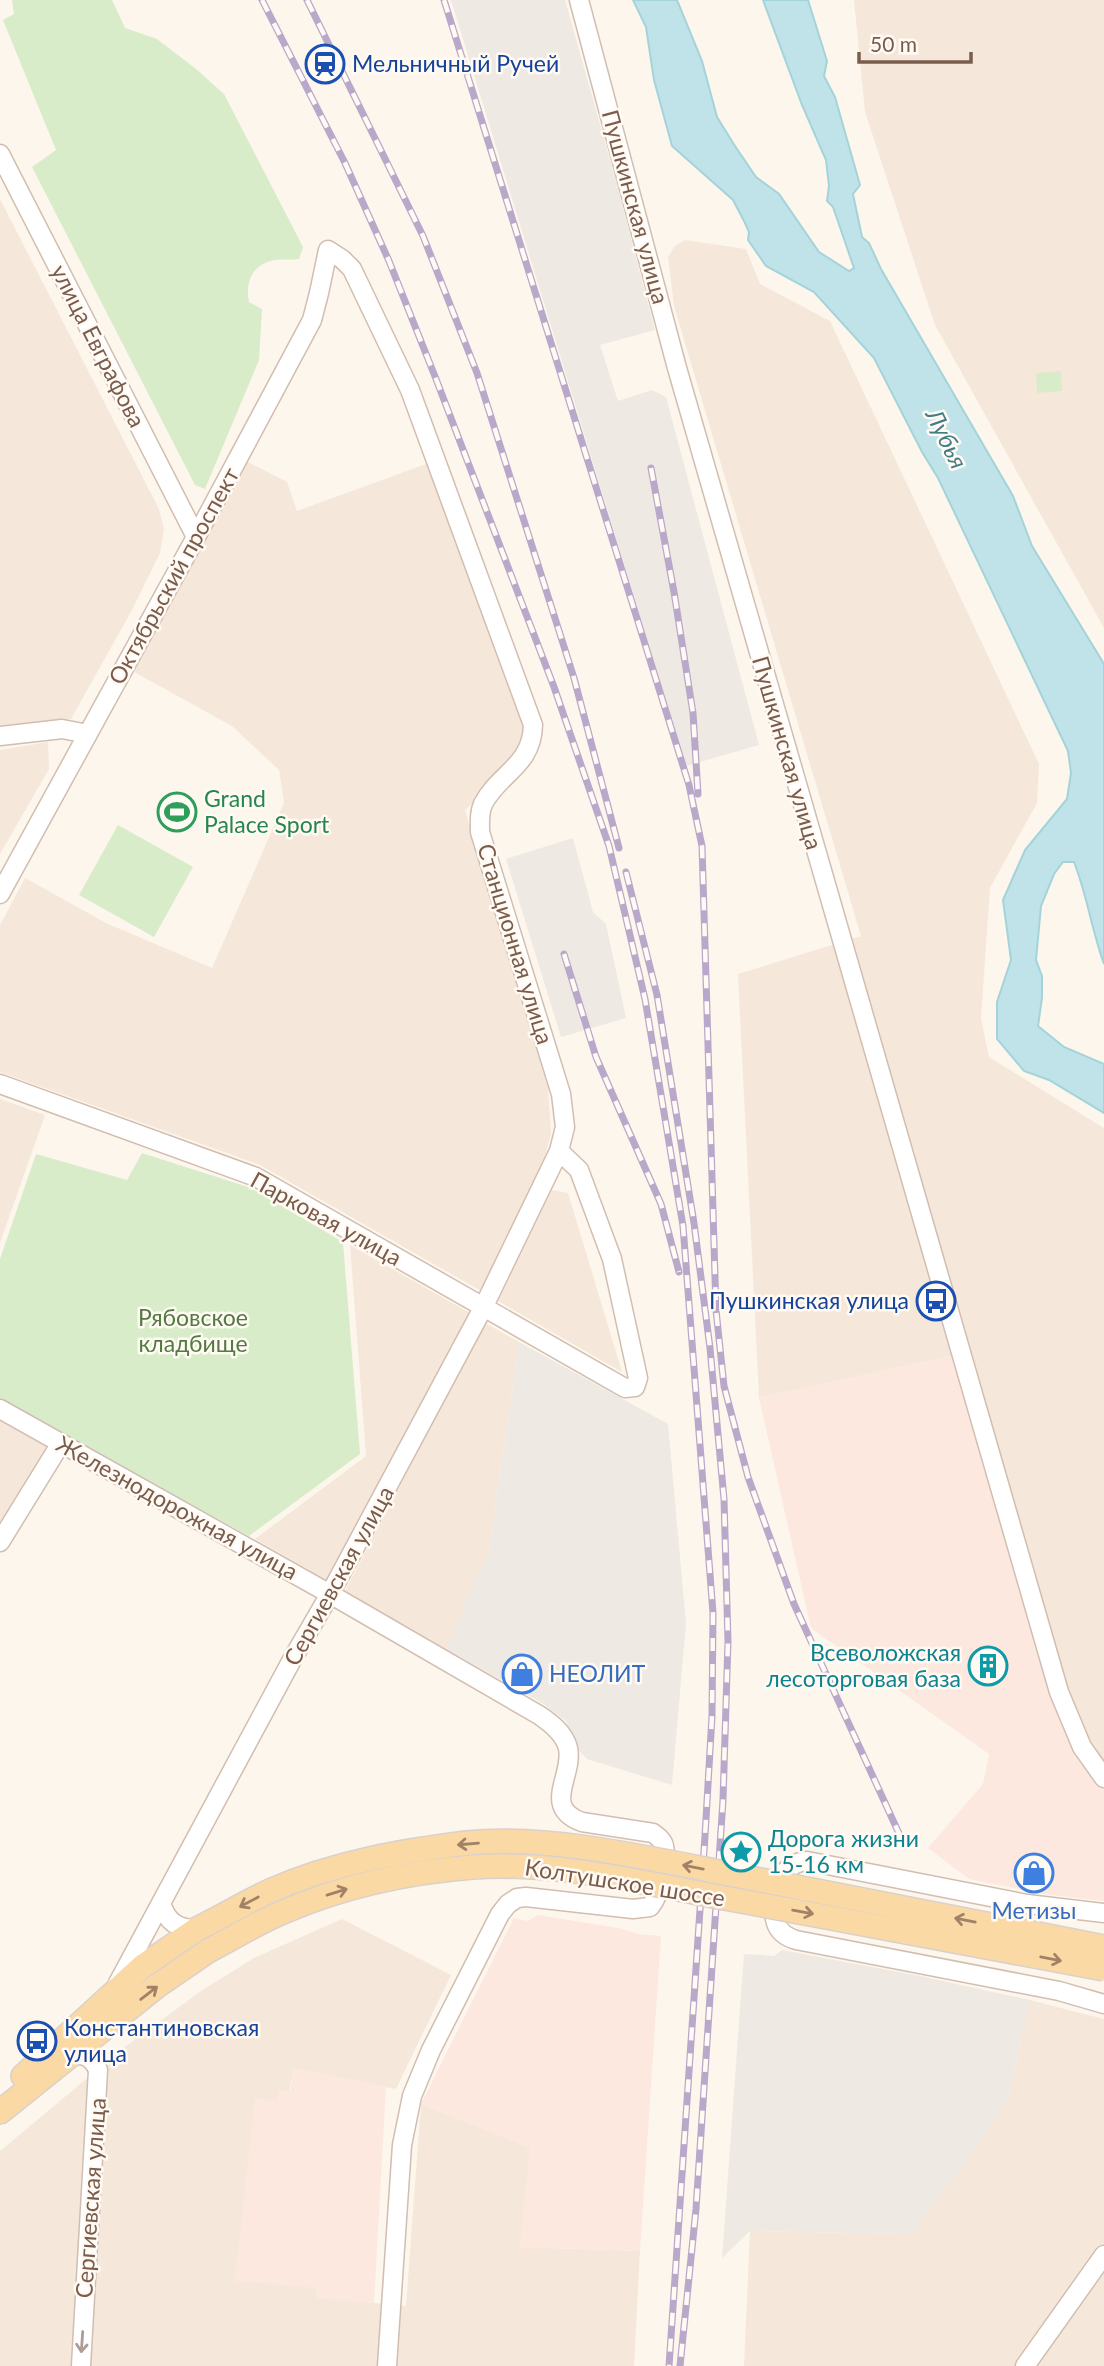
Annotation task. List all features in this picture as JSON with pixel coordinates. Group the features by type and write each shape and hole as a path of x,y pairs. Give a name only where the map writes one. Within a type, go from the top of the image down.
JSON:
{"main road":[{"name":"Колтушское шоссе","path":"0,2099 143,1966 197,1930 272,1890 330,1869 390,1854 470,1843 572,1847 672,1863 1104,1947"},
{"name":"Колтушское шоссе","path":"0,2112 157,1986 208,1951 282,1912 335,1892 405,1877 473,1867 568,1871 667,1887 1104,1969"}],"street":[{"name":"Пушкинская улица","path":"579,0 685,395 1044,1642 1072,1727 1082,1747 1104,1778"},
{"name":"улица Евграфова","path":"0,154 196,537"},
{"name":"Октябрьский проспект","path":"0,894 312,320 328,250"},
{"name":"Станционная улица","path":"328,250 352,269 410,390 533,725 533,741 525,755 484,803 479,817 480,832 561,1094 565,1127 559,1151"},
{"path":"0,736 62,729 88,734"},
{"name":"Парковая улица","path":"0,1084 256,1177 625,1388 635,1387 638,1378 612,1259 579,1170 559,1151"},
{"name":"Сергиевская улица","path":"111,1996 483,1308 559,1151"},
{"name":"Железнодорожная улица","path":"0,1409 330,1594 538,1715 556,1727 568,1747 568,1765 561,1802 572,1818 641,1830 661,1838 664,1858 655,1900 650,1907 633,1909 526,1897 517,1898 508,1904 497,1920 431,2050 412,2096 402,2145 387,2366"},
{"path":"0,1542 61,1443"},
{"path":"1104,1913 1027,1905 807,1861 798,1862 784,1872 779,1881 773,1916 780,1933 796,1940 1059,1991 1104,2004"},
{"path":"161,1903 165,1915 173,1924 184,1930 197,1930"},
{"name":"Сергиевская улица","path":"66,2058 76,2054 86,2055 94,2061 99,2070 81,2366"},
{"path":"1025,2366 1104,2255"}],"shaded area":[{"path":"451,0 565,0 655,330 600,345 618,401 652,390 666,397 759,745 686,766"},
{"path":"854,0 1104,0 1104,628 935,325 865,112"},
{"path":"0,199 159,509 164,529 160,553 132,610 71,719 0,728"},
{"path":"685,240 746,249 760,284 830,321 1039,764 1037,803 990,888 981,1018 989,1057 1104,1128 1104,1762 1096,1754 1075,1717 969,1352 759,1398 738,974 861,936 674,306 668,257 675,246"},
{"path":"244,460 287,482 297,511 429,463 527,725 519,752 487,790 465,810 548,1087 551,1133 542,1169 481,1291 260,1165 0,1072 0,925 25,878 106,923 212,968 284,803 279,770 232,726 134,672"},
{"path":"48,742 49,769 0,854 0,750"},
{"path":"573,838 593,912 606,924 626,1018 561,1037 506,859"},
{"path":"0,1099 45,1115 0,1243"},
{"path":"552,1190 568,1193 622,1372 498,1301"},
{"path":"350,1245 470,1313 327,1580 255,1539 366,1456"},
{"path":"485,1323 519,1342 489,1549 446,1649 345,1591"},
{"path":"519,1342 668,1424 686,1623 672,1785 587,1759 577,1749 566,1721 542,1703 446,1649 489,1549"},
{"path":"969,1352 1085,1766 1104,1789 1104,1901 1044,1894 969,1879 928,1848 983,1784 989,1754 811,1628 759,1398"},
{"path":"0,1416 52,1443 0,1524"},
{"path":"538,1915 661,1936 640,2251 520,2247 530,2148 421,2104 514,1918 528,1921"},
{"path":"342,1919 451,1975 396,2089 294,2069 289,2092 317,2288 316,2297 406,2306 421,2104 531,2148 520,2247 640,2251 634,2366 0,2366 0,2151 122,2049 201,1991 254,1958"},
{"path":"782,1950 1030,2000 1007,2103 912,2234 750,2231 722,2258 744,1954 774,1956"},
{"path":"1030,2000 1104,2019 1104,2366 744,2366 750,2231 912,2234 1007,2103"},
{"path":"294,2068 386,2087 374,2303 316,2298 317,2288 235,2281 255,2098 277,2102 279,2090 290,2092"}],"green space":[{"path":"12,0 112,0 125,28 157,39 196,69 224,94 303,247 299,259 274,260 259,267 251,277 249,302 262,309 259,360 205,489 195,485 32,167 56,150 3,20 14,14"},
{"path":"1061,371 1062,391 1037,393 1036,373"},
{"path":"118,825 193,867 154,937 79,895"},
{"name":"Рябовское кладбище","path":"142,1153 251,1188 343,1242 360,1454 249,1536 0,1400 0,1259 36,1154 127,1180"}],"water":[{"name":"Лубья","path":"633,0 677,0 702,61 717,117 735,146 756,177 779,194 819,252 849,271 854,268 833,207 827,201 829,186 826,160 802,105 763,0 808,0 827,61 824,76 835,97 860,185 853,194 862,237 869,243 881,269 1013,496 1032,546 1104,664 1104,964 1074,862 1063,862 1054,874 1041,906 1036,960 1042,976 1038,1026 1064,1047 1104,1064 1104,1113 1049,1080 1024,1071 997,1039 997,1002 1011,960 1003,900 1025,850 1067,799 1071,773 1068,751 938,478 874,358 814,292 766,266 748,240 749,232 733,200 672,146 654,80 646,27"}],"railway":[{"path":"262,0 345,163 389,261 436,379 554,687 609,846 645,999 683,1226 713,1613 712,1716 705,1836 669,2366"},
{"path":"307,0 423,236 477,373 574,678 619,848"},
{"path":"444,0 689,785 702,846 716,1310 724,1386 748,1477 794,1604 902,1840"},
{"path":"651,468 693,713 698,794"},
{"path":"626,872 657,995 694,1223 710,1348 724,1499 728,1641 723,1800 696,2209 680,2366"},
{"path":"564,954 596,1057 661,1204 679,1272"}],"place":[{"name":"Мельничный Ручей","path":"325,64"},
{"name":"Grand Palace Sport","path":"177,812"},
{"name":"Пушкинская улица","path":"936,1301"},
{"name":"Всеволожская лесоторговая база","path":"988,1666"},
{"name":"НЕОЛИТ","path":"522,1674"},
{"name":"Дорога жизни 15-16 км","path":"741,1852"},
{"name":"Метизы","path":"1034,1873"},
{"name":"Константиновская улица","path":"37,2041"}]}
